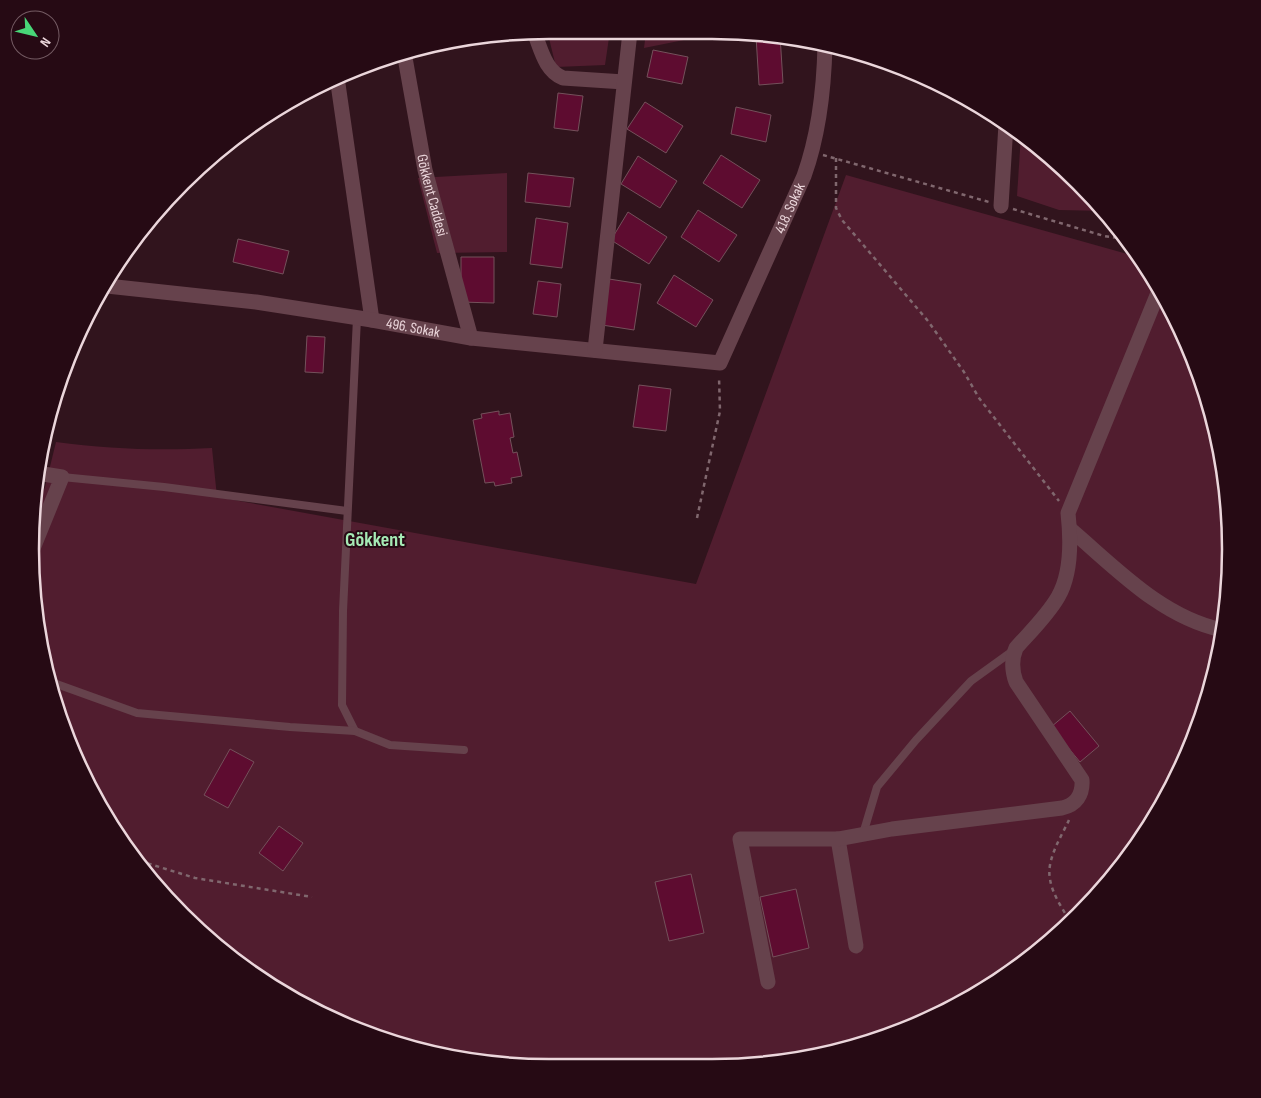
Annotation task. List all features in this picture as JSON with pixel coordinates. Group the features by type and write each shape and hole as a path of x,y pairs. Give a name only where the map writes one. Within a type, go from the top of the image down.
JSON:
{"street":[{"path":"537,39 550,70 556,75 563,78 624,82"},
{"path":"595,350 629,39"},
{"name":"418. Sokak","path":"720,363 811,158 820,116 825,52"},
{"name":"Gökkent Caddesi","path":"405,60 425,170 471,338"},
{"path":"338,85 365,319"},
{"path":"1001,206 1006,132"},
{"name":"496. Sokak","path":"112,287 256,302 471,338 720,363"},
{"path":"768,982 740,839 838,839 892,829 1062,808 1072,805 1079,797 1082,780 1016,682 1012,669 1013,655 1016,648 1059,595 1067,568 1070,528 1068,513 1156,298"},
{"path":"40,532 62,477 44,474"},
{"path":"1070,528 1165,607 1196,623 1216,628"},
{"path":"838,839 856,946"}],"lane":[{"path":"355,731 342,704 343,611 347,511 365,319"},
{"path":"62,477 164,487 347,511"},
{"path":"863,834 877,787 916,740 971,681 1016,648"},
{"path":"57,684 137,713 355,731 390,745 464,750"}],"path":[{"path":"1068,513 979,398 964,372 928,321 842,220 836,208 836,158 1104,236 1117,238"},
{"path":"697,518 720,411 720,363"},
{"path":"1067,916 1052,888 1049,872 1051,860 1079,797"},
{"path":"147,863 195,878 312,898"}],"shaded area":[{"path":"549,39 609,39 605,65 556,67"},
{"path":"645,39 689,39 644,48"},
{"path":"1021,142 1073,188 1094,211 1059,210 1017,196"},
{"path":"507,173 507,252 437,253 418,178"},
{"path":"846,175 1128,254 1170,323 1183,354 1205,417 1218,482 1222,549 1218,616 1205,681 1195,713 1170,775 1154,804 1117,860 1073,910 1023,954 967,991 938,1007 907,1020 844,1042 779,1055 745,1058 549,1059 482,1055 417,1042 354,1020 323,1007 294,991 238,954 188,910 144,860 107,804 91,775 66,713 56,681 43,616 39,549 42,494 56,442 134,449 212,448 217,497 696,584"}],"building":[{"path":"756,41 781,43 783,83 759,85"},
{"path":"653,50 688,57 682,84 647,77"},
{"path":"558,93 583,96 578,131 554,128"},
{"path":"645,102 683,126 666,153 627,129"},
{"path":"736,107 771,115 766,142 731,134"},
{"path":"721,155 760,180 742,208 703,183"},
{"path":"638,156 677,181 660,208 621,184"},
{"path":"528,173 574,178 570,207 525,202"},
{"path":"698,210 737,235 719,262 681,237"},
{"path":"628,212 667,237 649,264 611,240"},
{"path":"536,218 568,223 562,268 530,264"},
{"path":"238,239 289,251 283,274 233,262"},
{"path":"461,257 494,257 494,303 461,302"},
{"path":"674,275 713,300 696,327 657,303"},
{"path":"609,279 641,284 634,330 602,325"},
{"path":"538,281 561,284 557,317 533,314"},
{"path":"307,336 325,337 323,373 305,372"},
{"path":"639,385 671,389 666,431 633,427"},
{"path":"499,411 499,415 510,413 514,437 510,438 513,453 517,452 522,476 511,478 512,483 495,486 494,482 485,483 473,420 482,418 481,414"},
{"path":"1070,711 1099,746 1080,762 1051,727"},
{"path":"230,749 254,762 228,808 204,795"},
{"path":"279,826 303,843 283,871 259,853"},
{"path":"691,874 704,933 669,941 655,882"},
{"path":"796,889 809,948 773,957 760,897"}],"district":[{"name":"Gökkent","path":"375,540"}]}
